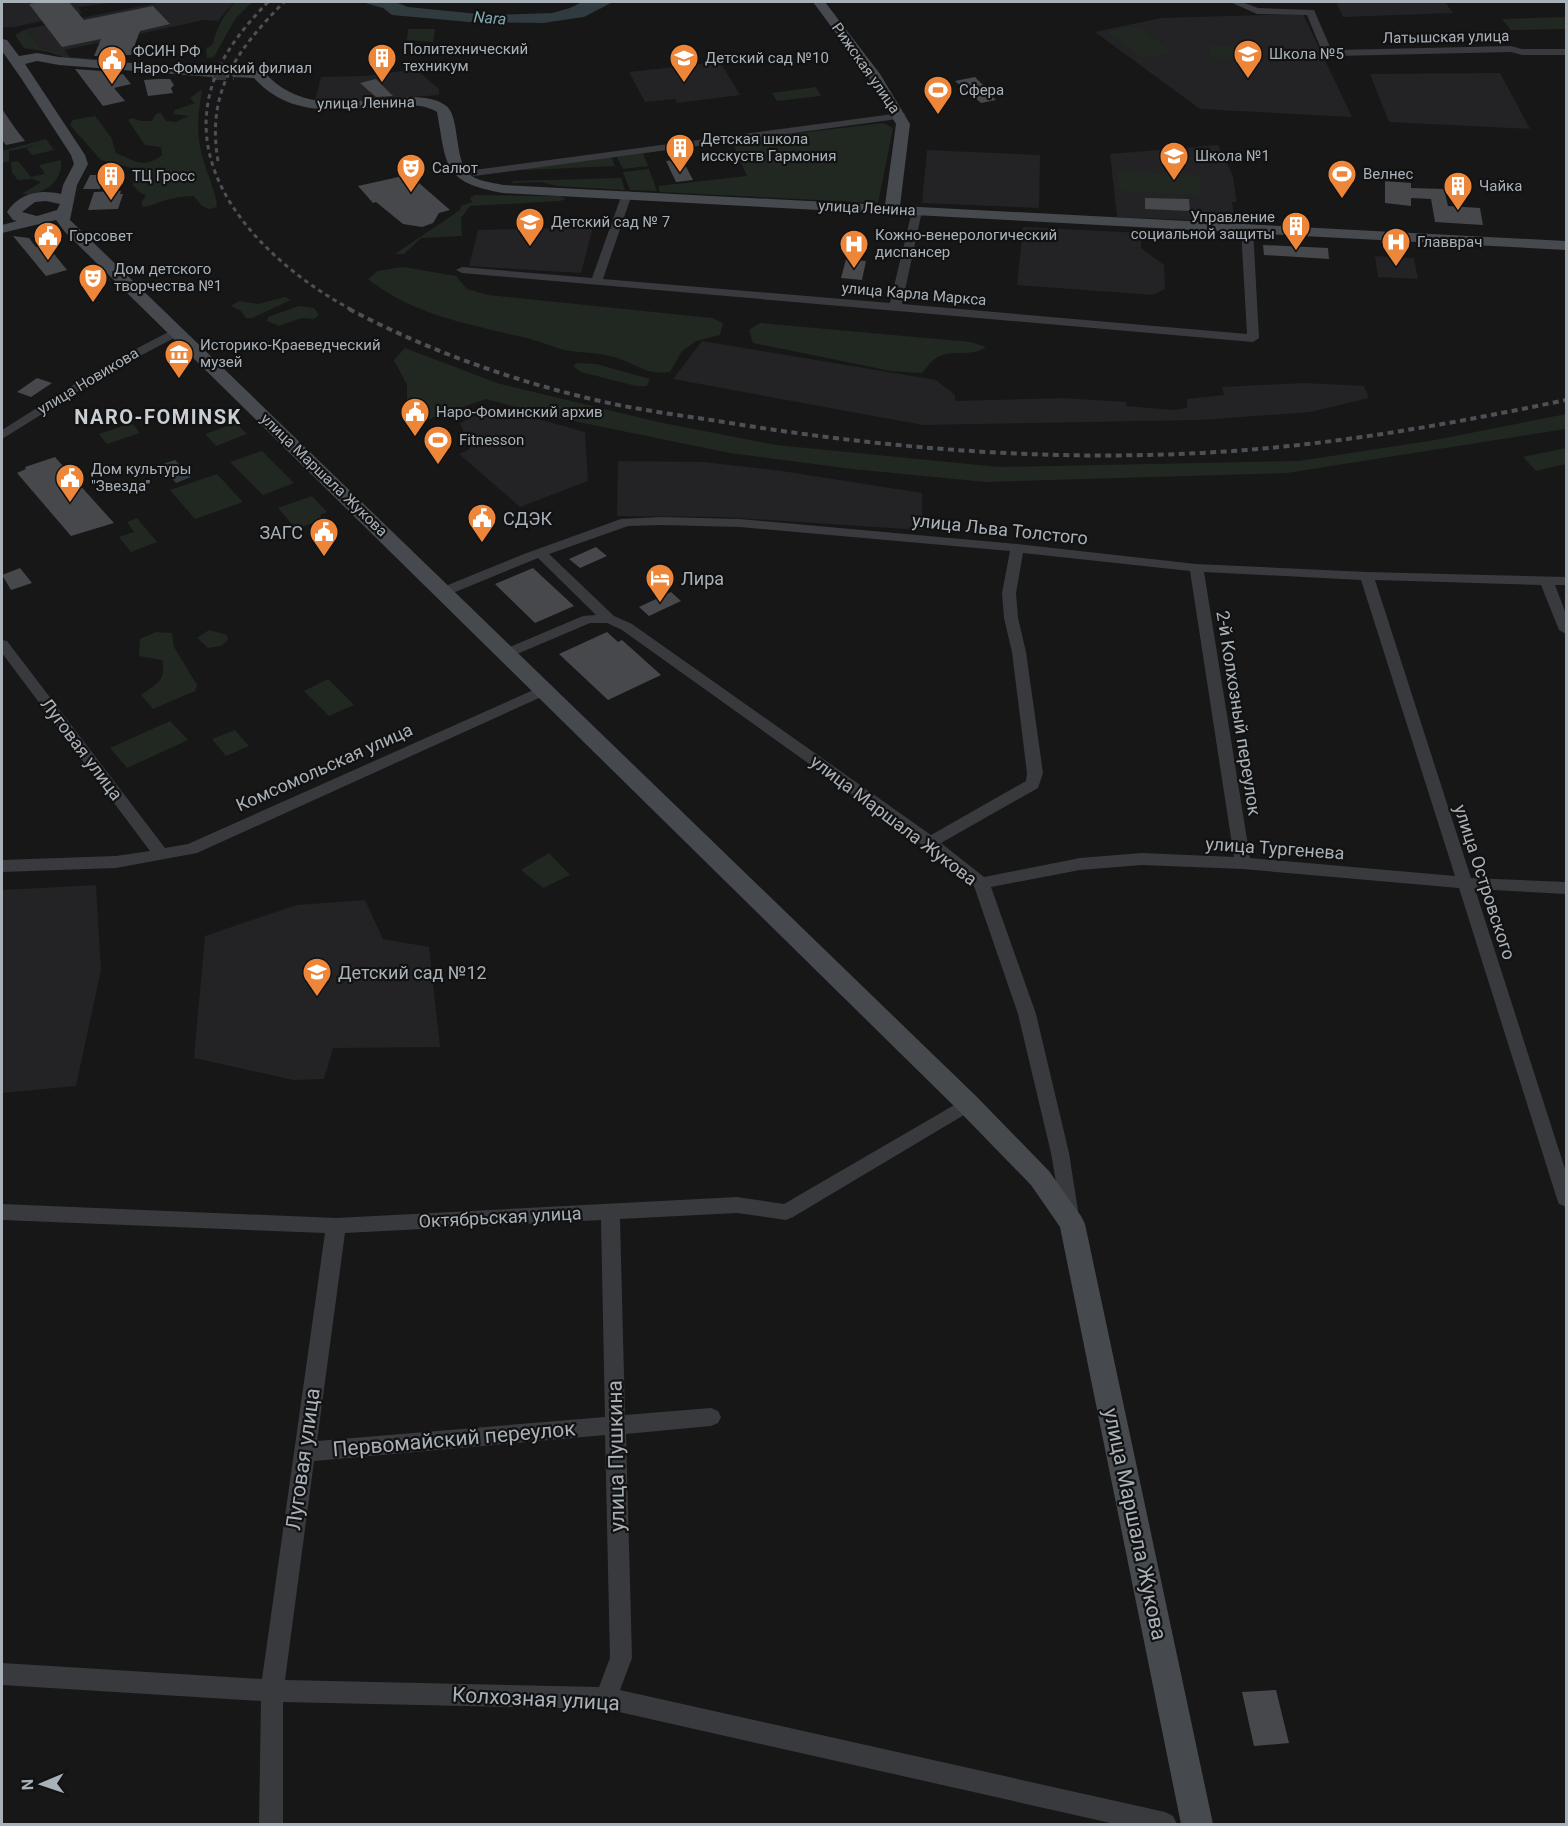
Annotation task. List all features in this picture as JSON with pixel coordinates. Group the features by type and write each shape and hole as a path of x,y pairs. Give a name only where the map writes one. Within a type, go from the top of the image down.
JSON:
{"street":[{"name":"Рижская улица","path":"819,2 901,116 903,124 892,209"},
{"name":"Латышская улица","path":"1235,2 1257,11 1311,12 1326,49 1335,53 1511,49 1522,52 1566,52"},
{"path":"64,212 70,185 81,164 26,61 58,61 212,73"},
{"name":"улица Ленина","path":"234,73 258,74 272,90 279,94 297,102 314,105 406,101 435,104 444,110 452,149 461,175 477,184 503,189 1566,246"},
{"path":"474,173 901,116"},
{"path":"64,212 40,221 9,224 15,209 24,201 46,196 70,185"},
{"path":"597,280 627,194"},
{"path":"46,196 56,197 64,212"},
{"path":"895,308 917,211"},
{"name":"улица Маршала Жукова","path":"64,212 176,332 968,1104 1040,1178 1072,1224"},
{"name":"улица Карла Маркса","path":"462,270 1253,338 1247,229"},
{"name":"улица Новикова","path":"2,435 96,374 134,352 176,332"},
{"name":"улица Льва Толстого","path":"443,592 626,522 661,521 740,523 1017,548 1196,568 1367,576 1566,581"},
{"path":"930,842 1033,784 1035,773 1009,593 1017,548"},
{"name":"улица Маршала Жукова","path":"540,553 609,619 635,632 930,842 981,883 1027,1014 1060,1153 1072,1224 1197,1824"},
{"name":"2-й Колхозный переулок","path":"1196,568 1243,863"},
{"name":"улица Островского","path":"1367,576 1566,1199"},
{"path":"1546,580 1566,630"},
{"path":"505,654 588,619 609,619"},
{"name":"Луговая улица","path":"2,644 162,855"},
{"name":"Комсомольская улица","path":"2,866 116,862 191,849 543,691"},
{"name":"улица Тургенева","path":"981,883 1080,864 1142,859 1243,863 1465,883 1566,888"},
{"name":"Октябрьская улица","path":"2,1212 336,1227 737,1205 786,1212 968,1104"},
{"name":"улица Пушкина","path":"606,1698 621,1658 610,1211"},
{"name":"Луговая улица","path":"271,1824 272,1691 336,1227"},
{"name":"Первомайский переулок","path":"304,1452 492,1438 711,1417"},
{"name":"Колхозная улица","path":"2,1674 272,1691 606,1698 1165,1824"}],"shaded area":[{"path":"2,2 119,2 78,7 82,13 13,27 2,27"},
{"path":"161,2 234,2 218,21 204,20 65,50 70,57 128,61 126,64 63,58 57,51 40,48 26,29"},
{"path":"235,2 252,2 235,19 214,57 207,58 206,49 213,44 221,22"},
{"path":"1336,2 1445,2 1453,13 1343,17"},
{"name":"Школа №5","path":"1303,14 1352,117 1200,109 1095,32 1161,18"},
{"path":"1566,17 1566,29 1511,30 1502,19"},
{"path":"1130,27 1141,28 1172,53 1143,58 1109,34 1110,31"},
{"path":"26,29 40,48 57,51 62,57 49,52 24,48 15,35"},
{"path":"408,29 435,29 433,42 407,40"},
{"path":"1253,45 1257,57 1212,58 1209,46"},
{"name":"Детский сад №10","path":"720,62 740,95 677,103 675,99 645,102 629,72"},
{"path":"416,69 439,89 439,95 360,101 315,100 321,77 366,76"},
{"path":"1500,73 1530,129 1389,122 1370,74"},
{"path":"816,87 821,96 777,101 772,93"},
{"path":"201,90 198,118 201,153 217,207 209,209 202,206 194,196 185,196 142,207 142,201 146,196 133,185 134,176 131,168 101,160 70,125 73,120 95,116 111,137 116,153 133,161 149,162 162,155 161,147 145,145 128,120 132,118 152,121 156,114 161,113 166,121 176,122 189,116 173,114 175,110 195,103 190,98"},
{"path":"883,123 893,128 878,203 660,192 658,186 747,176 732,141"},
{"path":"46,139 54,150 32,155 26,148 44,144 9,151 9,161 2,163 2,151"},
{"name":"Школа №1","path":"1218,145 1233,176 1236,202 1232,202 1235,222 1117,217 1110,154"},
{"path":"927,150 1040,155 1039,208 922,203"},
{"path":"643,153 648,166 623,169 617,157"},
{"path":"611,157 615,166 504,171"},
{"path":"61,160 59,175 50,186 30,194 22,194 41,182 32,179 18,180 12,173 11,162 18,161 31,177 45,174 39,165"},
{"path":"649,169 657,191 630,190 623,172"},
{"path":"1118,172 1200,175 1202,195 1120,191"},
{"path":"621,178 625,190 557,186 541,182 511,183 514,181"},
{"path":"474,195 560,196 566,199 470,206 461,218 462,236 421,238 404,254 395,254 460,210 461,206 472,202 470,198"},
{"name":"Детский сад № 7","path":"593,227 581,273 469,266 478,230"},
{"path":"1023,227 1141,233 1141,248 1164,265 1165,289 1153,295 1017,285"},
{"name":"Главврач","path":"1375,256 1414,258 1418,279 1378,277"},
{"path":"403,267 456,276 467,289 488,295 712,318 723,323 720,335 696,341 682,351 670,372 653,372 618,358 565,350 445,318 405,302 368,279 378,271"},
{"path":"285,297 291,300 252,318 246,318 241,311 231,306 239,301 258,304"},
{"path":"299,306 314,308 319,315 314,319 302,318 279,326 267,321 268,317"},
{"path":"760,323 971,342 986,347 973,352 941,356 931,362 922,373 891,371 753,343 749,330"},
{"path":"702,341 936,380 955,395 955,401 1064,398 1126,402 1126,406 1173,410 1187,408 1187,399 1224,395 1222,387 1304,383 1364,386 1369,398 1310,412 1200,420 923,425 673,379"},
{"path":"405,348 497,383 658,422 776,445 999,467 1299,461 1435,440 1566,414 1566,429 1287,473 986,482 852,469 730,453 544,415 486,399 415,422 407,410 407,385 394,360"},
{"path":"577,363 596,364 650,379 647,386 636,386 581,372 573,366"},
{"path":"494,407 585,432 588,481 520,507 459,454 470,449 460,423"},
{"path":"132,423 140,433 107,444 99,434"},
{"path":"236,423 247,434 216,446 205,434"},
{"path":"1566,448 1566,464 1536,471 1523,457"},
{"path":"262,451 294,483 263,495 230,462"},
{"path":"618,461 704,462 782,471 922,493 922,530 723,517 617,516"},
{"path":"217,474 243,502 195,519 170,490"},
{"path":"312,496 327,512 320,515 323,519 296,529 278,508"},
{"path":"137,518 157,542 131,552 119,537 134,532 127,522"},
{"path":"209,630 227,635 228,640 221,646 208,648 197,638"},
{"path":"156,632 172,633 174,647 197,685 195,691 153,709 141,695 156,685 162,677 162,660 139,656 140,639"},
{"path":"328,679 354,705 329,716 304,691"},
{"path":"170,721 188,740 127,768 110,748"},
{"path":"235,730 249,746 226,756 212,739"},
{"path":"549,853 570,875 543,888 521,870"},
{"path":"96,885 101,970 76,1086 2,1093 2,890"},
{"name":"Детский сад №12","path":"365,900 383,939 429,947 440,1047 333,1048 324,1079 293,1080 194,1058 205,936 297,905"}],"water":[{"name":"Nara","path":"362,2 395,2 408,7 489,15 552,13 582,2 613,2 584,17 543,23 469,22 392,15 383,8"},
{"path":"175,460 191,477 176,483 160,465"}],"building":[{"path":"69,2 84,20 153,6 170,24 140,31 131,55 94,56 101,39 62,47 29,4"},
{"name":"ФСИН РФ Наро-Фоминский филиал","path":"75,69 101,71 107,78 123,74 131,84 114,88 125,101 103,106"},
{"path":"975,77 996,100 981,103 955,81"},
{"path":"170,79 174,85 171,88 173,93 148,96 144,80"},
{"path":"376,79 393,96 376,97 360,83"},
{"path":"2,109 25,141 6,145 2,140"},
{"name":"Детская школа исскуств Гармония","path":"682,159 693,180 676,182 666,161"},
{"path":"415,161 419,183 450,210 439,213 433,223 422,227 403,224 376,202 373,203 358,186 403,176 401,163"},
{"path":"90,175 108,175 100,189 83,189"},
{"path":"1385,181 1411,183 1411,188 1444,189 1448,206 1480,208 1483,225 1435,222 1431,199 1411,198 1411,206 1385,203"},
{"name":"ТЦ Гросс","path":"121,191 120,194 123,194 118,209 88,210 94,192"},
{"path":"1145,198 1189,199 1190,211 1145,209"},
{"name":"Горсовет","path":"13,236 29,238 36,247 46,244 67,270 46,276"},
{"name":"Управление социальной защиты","path":"1263,245 1328,248 1329,259 1264,255"},
{"name":"Кожно-венерологический диспансер","path":"846,259 866,261 862,280 841,278"},
{"path":"37,378 52,383 31,397 17,392"},
{"name":"Дом культуры \"Звезда\"","path":"55,457 114,523 71,536 17,473 26,469 25,467"},
{"path":"596,547 607,556 580,568 569,559"},
{"path":"20,568 32,583 11,590 2,575"},
{"path":"533,568 574,606 535,623 495,584"},
{"name":"Лира","path":"671,592 681,601 649,616 639,607"},
{"path":"607,632 618,642 622,640 661,675 608,700 559,654"},
{"path":"1276,1690 1289,1743 1254,1746 1242,1692"}],"tunnel":[{"path":"212,73 234,73"}],"railway":[{"path":"268,2 233,44 214,80 210,93 206,128 212,161 225,193 244,222 268,249 295,273 352,310"},
{"path":"218,161 215,136 217,113 221,93 229,73 252,37 284,2"},
{"path":"349,309 410,338 472,363 535,384 600,401 649,411 792,432 981,452 1107,455 1233,451 1317,443 1400,431 1566,400"}],"place":[{"name":"Школа №5","path":"1248,80"},
{"name":"Политехнический техникум","path":"382,84"},
{"name":"Детский сад №10","path":"684,84"},
{"name":"ФСИН РФ Наро-Фоминский филиал","path":"112,86"},
{"name":"Сфера","path":"938,116"},
{"name":"Детская школа исскуств Гармония","path":"680,174"},
{"name":"Школа №1","path":"1174,182"},
{"name":"Салют","path":"411,194"},
{"name":"Велнес","path":"1342,200"},
{"name":"ТЦ Гросс","path":"111,202"},
{"name":"Чайка","path":"1458,212"},
{"name":"Детский сад № 7","path":"530,248"},
{"name":"Управление социальной защиты","path":"1296,252"},
{"name":"Горсовет","path":"48,262"},
{"name":"Главврач","path":"1396,268"},
{"name":"Кожно-венерологический диспансер","path":"854,270"},
{"name":"Дом детского творчества №1","path":"93,304"},
{"name":"Историко-Краеведческий музей","path":"179,380"},
{"name":"Наро-Фоминский архив","path":"415,438"},
{"name":"Fitnesson","path":"438,466"},
{"name":"Дом культуры \"Звезда\"","path":"70,504"},
{"name":"СДЭК","path":"482,544"},
{"name":"ЗАГС","path":"324,558"},
{"name":"Лира","path":"660,604"},
{"name":"Детский сад №12","path":"317,998"}],"district":[{"name":"NARO-FOMINSK","path":"158,417"}]}
